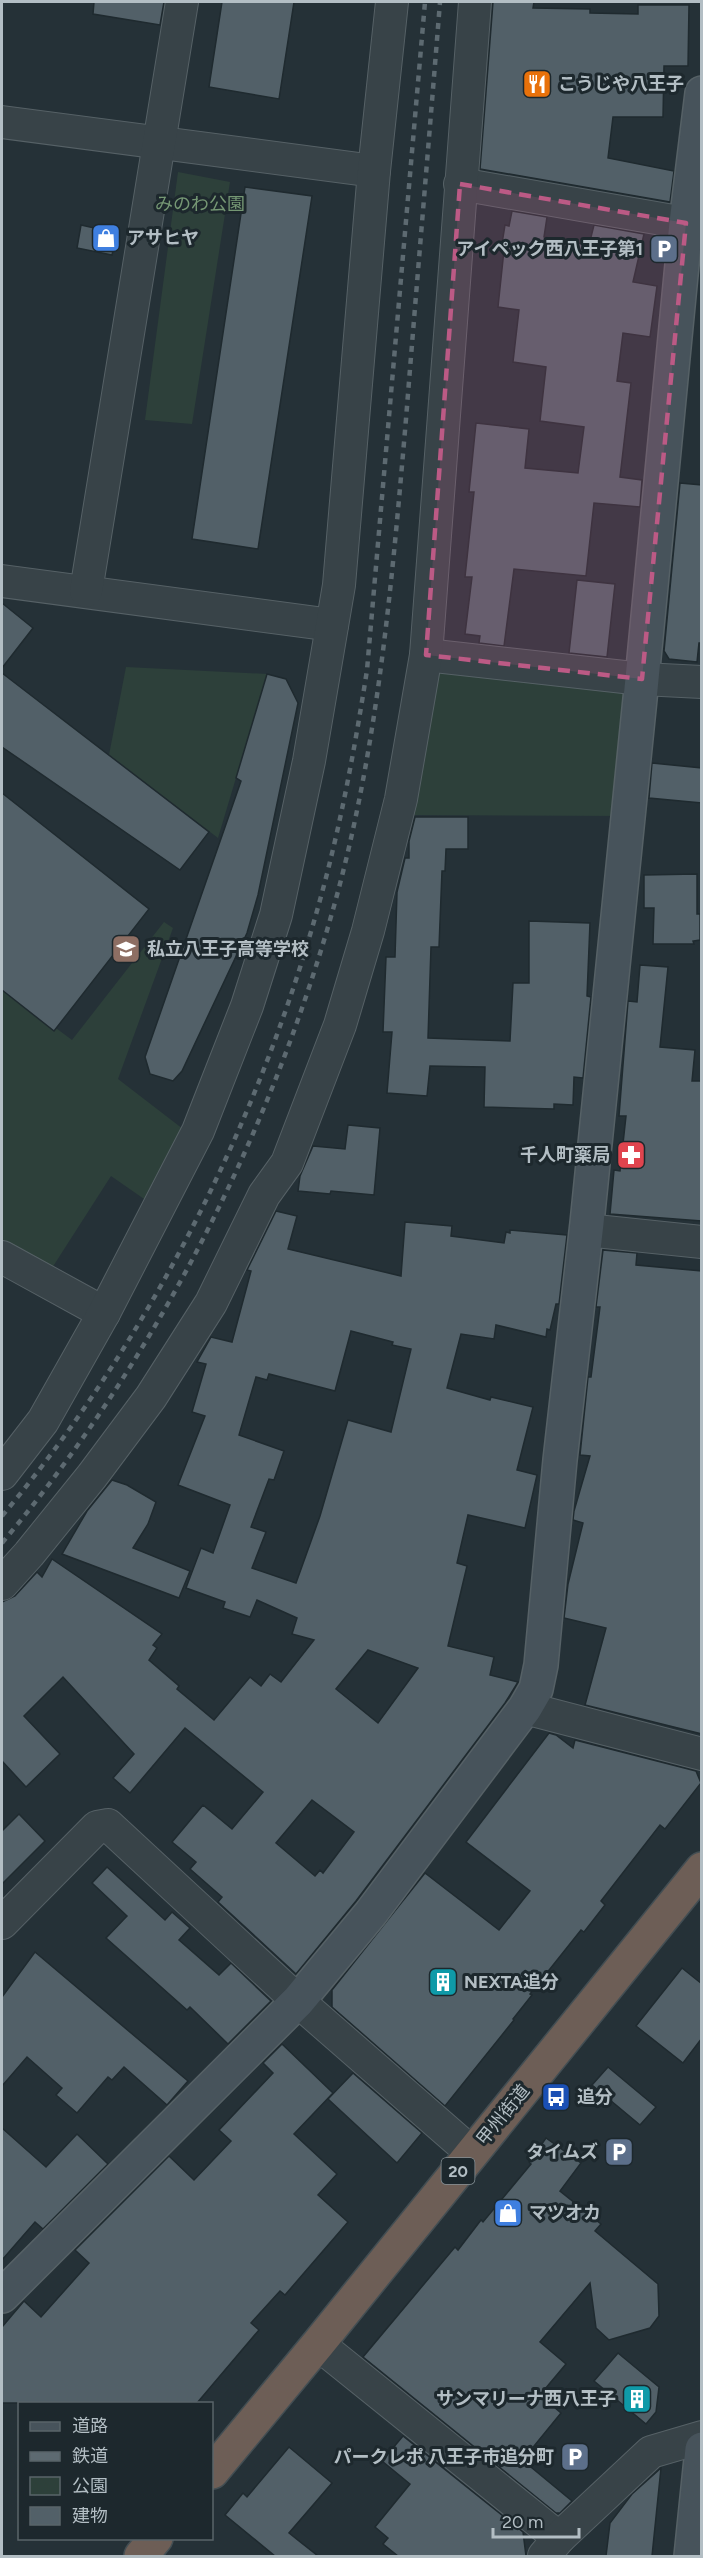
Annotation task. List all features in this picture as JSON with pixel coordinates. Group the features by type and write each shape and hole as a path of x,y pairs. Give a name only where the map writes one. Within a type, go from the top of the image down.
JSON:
{"highway":[{"name":"甲州街道","path":"213,2471 702,1869"},
{"path":"141,2556 154,2540"}],"street":[{"path":"86,591 182,2"},
{"path":"2,1474 43,1421 104,1313 198,1131 247,1006 276,915 309,761 339,585 374,171 392,2"},
{"path":"2,1584 85,1485 151,1397 211,1303 264,1195 287,1163 340,1024 368,931 401,799 426,655 475,2"},
{"path":"2,2296 298,2001 370,1913 525,1708 536,1689 541,1665 560,1460 586,1230 642,679 694,224 702,93"},
{"path":"2,122 374,171"},
{"path":"460,184 694,224"},
{"path":"2,581 332,625"},
{"path":"426,655 642,679 702,682"},
{"path":"586,1230 702,1242"},
{"path":"2,1257 104,1313"},
{"path":"525,1708 702,1754"},
{"path":"2,1923 97,1827 108,1826 298,2001 472,2153"},
{"path":"318,2344 552,2547 651,2452 702,2437"},
{"path":"692,2556 702,2449"}],"highlighted area":[{"path":"460,184 686,223 642,679 426,655"}],"green space":[{"name":"みのわ公園","path":"178,172 230,182 192,424 145,420"},
{"path":"126,667 267,674 218,838 109,755"},
{"path":"439,669 642,679 627,816 406,815"},
{"path":"164,922 173,928 118,1079 183,1129 147,1201 111,1176 52,1268 2,1239 2,988 72,1040"}],"building":[{"path":"94,2 164,2 160,25 93,14"},
{"path":"222,2 294,2 279,99 209,87"},
{"path":"493,2 534,2 533,8 590,9 590,13 638,14 638,5 689,5 688,66 664,66 663,117 613,117 608,158 674,171 670,202 480,169"},
{"path":"245,187 312,196 258,549 192,539"},
{"path":"512,211 547,217 544,237 589,245 594,225 644,234 633,282 657,286 650,337 623,333 617,381 631,383 620,477 642,480 640,507 594,503 586,576 514,569 504,646 479,643 480,636 465,634 472,577 465,577 474,492 469,492 476,423 529,429 525,468 578,473 584,427 540,421 546,367 513,362 519,310 498,307 504,250 501,250 505,225 509,226"},
{"path":"81,225 117,233 112,255 77,248"},
{"path":"680,483 702,485 702,643 699,643 697,662 669,659 664,651"},
{"path":"577,580 615,584 607,657 569,653"},
{"path":"2,603 33,628 2,668"},
{"path":"2,673 209,832 180,870 2,747"},
{"path":"267,674 286,679 298,703 258,895 247,933 182,1071 173,1081 150,1074 145,1057 241,781 236,778"},
{"path":"652,763 702,768 702,803 649,798"},
{"path":"2,793 149,909 54,1031 2,990"},
{"path":"415,817 468,817 468,849 446,849 445,871 442,871 439,947 431,947 428,1038 510,1041 513,983 529,983 529,921 590,923 587,996 591,997 583,1078 574,1077 573,1105 554,1104 554,1109 484,1107 485,1067 430,1066 427,1096 387,1093 392,1032 383,1032 386,957 395,957 397,892 405,858 409,858 409,841"},
{"path":"697,874 697,914 700,914 700,940 693,941 694,944 653,944 654,908 644,908 644,875"},
{"path":"640,965 668,967 660,1047 695,1050 692,1081 702,1081 702,1221 610,1214 614,1170 620,1171 626,1116 619,1116 628,1001 637,1002"},
{"path":"348,1125 380,1128 374,1195 298,1191 300,1176 313,1146 345,1149"},
{"path":"276,1211 297,1216 288,1249 401,1276 405,1222 452,1226 451,1236 504,1243 506,1232 510,1233 510,1230 567,1235 559,1304 556,1304 546,1337 496,1325 494,1339 461,1334 447,1388 490,1400 491,1397 533,1407 517,1470 537,1475 525,1528 468,1515 457,1563 467,1566 448,1646 494,1657 490,1675 518,1682 505,1703 356,1901 296,1974 218,1902 222,1897 190,1869 196,1862 172,1842 203,1805 232,1829 263,1792 185,1728 130,1793 113,1778 134,1754 63,1677 24,1716 60,1754 26,1787 2,1761 2,1602 15,1596 37,1572 42,1577 52,1559 162,1634 153,1645 157,1648 149,1660 179,1686 177,1689 214,1720 250,1677 261,1686 270,1674 281,1682 314,1640 292,1634 297,1618 257,1600 250,1617 223,1608 225,1602 186,1588 201,1548 213,1553 230,1505 178,1485 205,1416 192,1412 206,1364 197,1362 211,1337 232,1342 251,1271 247,1270","holes":["351,1331 411,1349 391,1432 348,1420 320,1516 296,1583 252,1568 266,1532 251,1527 269,1479 274,1480 284,1451 239,1435 256,1377 267,1380 269,1374 335,1391","368,1650 418,1668 378,1723 336,1689","312,1800 354,1832 323,1873 320,1870 315,1876 276,1843"]},
{"path":"603,1250 637,1253 636,1265 702,1271 702,1734 585,1705 606,1628 564,1618 568,1584 583,1523 573,1520 590,1456 580,1455 588,1377 591,1377 600,1307 596,1307"},
{"path":"112,1480 127,1485 156,1502 148,1524 133,1548 190,1571 179,1598 62,1554 87,1511"},
{"path":"549,1733 556,1735 573,1748 575,1740 696,1771 701,1783 665,1829 660,1825 601,1901 605,1905 584,1932 581,1930 530,1994 532,1995 514,2020 445,2106 332,2007 332,1990 425,1873 499,1930 530,1891 466,1842"},
{"path":"19,1814 45,1841 2,1884 2,1831"},
{"path":"107,1867 165,1920 172,1912 190,1928 179,1940 219,1975 231,1963 271,2001 228,2044 190,2007 187,2010 106,1938 127,1916 92,1883"},
{"path":"35,1952 188,2081 167,2105 124,2067 112,2080 108,2077 77,2113 56,2095 62,2088 27,2057 2,2086 2,1997"},
{"path":"682,1968 702,1984 702,2038 683,2063 636,2026"},
{"path":"282,2044 333,2093 294,2134 337,2174 318,2195 348,2222 285,2295 280,2291 251,2323 259,2330 198,2402 2,2403 2,2327 24,2301 41,2317 89,2263 75,2250 169,2156 194,2180 231,2141 219,2130 273,2073 263,2063"},
{"path":"608,2067 656,2107 640,2125 592,2085"},
{"path":"353,2073 422,2133 397,2163 328,2099"},
{"path":"2,2128 46,2167 77,2134 108,2164 43,2229 35,2222 2,2260"},
{"path":"546,2138 581,2163 560,2191 601,2224 595,2231 658,2284 659,2316 650,2328 609,2340 596,2328 590,2283 540,2342 566,2364 540,2395 561,2413 525,2457 529,2460 526,2463 572,2501 560,2513 556,2513 363,2357 455,2247 458,2250 481,2220 483,2222 531,2164 529,2162"},
{"name":"サンマリーナ西八王子","path":"618,2353 659,2387 656,2412 646,2424 594,2381"},
{"path":"403,2436 523,2532 526,2556 398,2556 383,2544 388,2538 375,2527 410,2484 382,2461"},
{"path":"289,2447 332,2483 289,2533 318,2556 275,2556 225,2515 243,2493 247,2497"},
{"path":"661,2468 652,2556 606,2556 610,2523 632,2494"}],"railway":[{"path":"2,1516 55,1448 105,1377 194,1225 232,1145 266,1064 295,982 320,900 347,785 367,670 425,2"},
{"path":"2,1543 58,1473 109,1399 157,1322 201,1242 241,1160 277,1077 308,992 334,906 362,786 389,603 440,2"}],"place":[{"name":"こうじや八王子","path":"537,84"},
{"name":"アサヒヤ","path":"106,238"},
{"name":"アイペック西八王子第1","path":"664,249"},
{"name":"私立八王子高等学校","path":"126,949"},
{"name":"千人町薬局","path":"631,1155"},
{"name":"NEXTA追分","path":"443,1982"},
{"name":"追分","path":"556,2097"},
{"name":"タイムズ","path":"619,2152"},
{"name":"マツオカ","path":"508,2213"},
{"name":"サンマリーナ西八王子","path":"637,2399"},
{"name":"パークレポ 八王子市追分町","path":"575,2457"}]}
